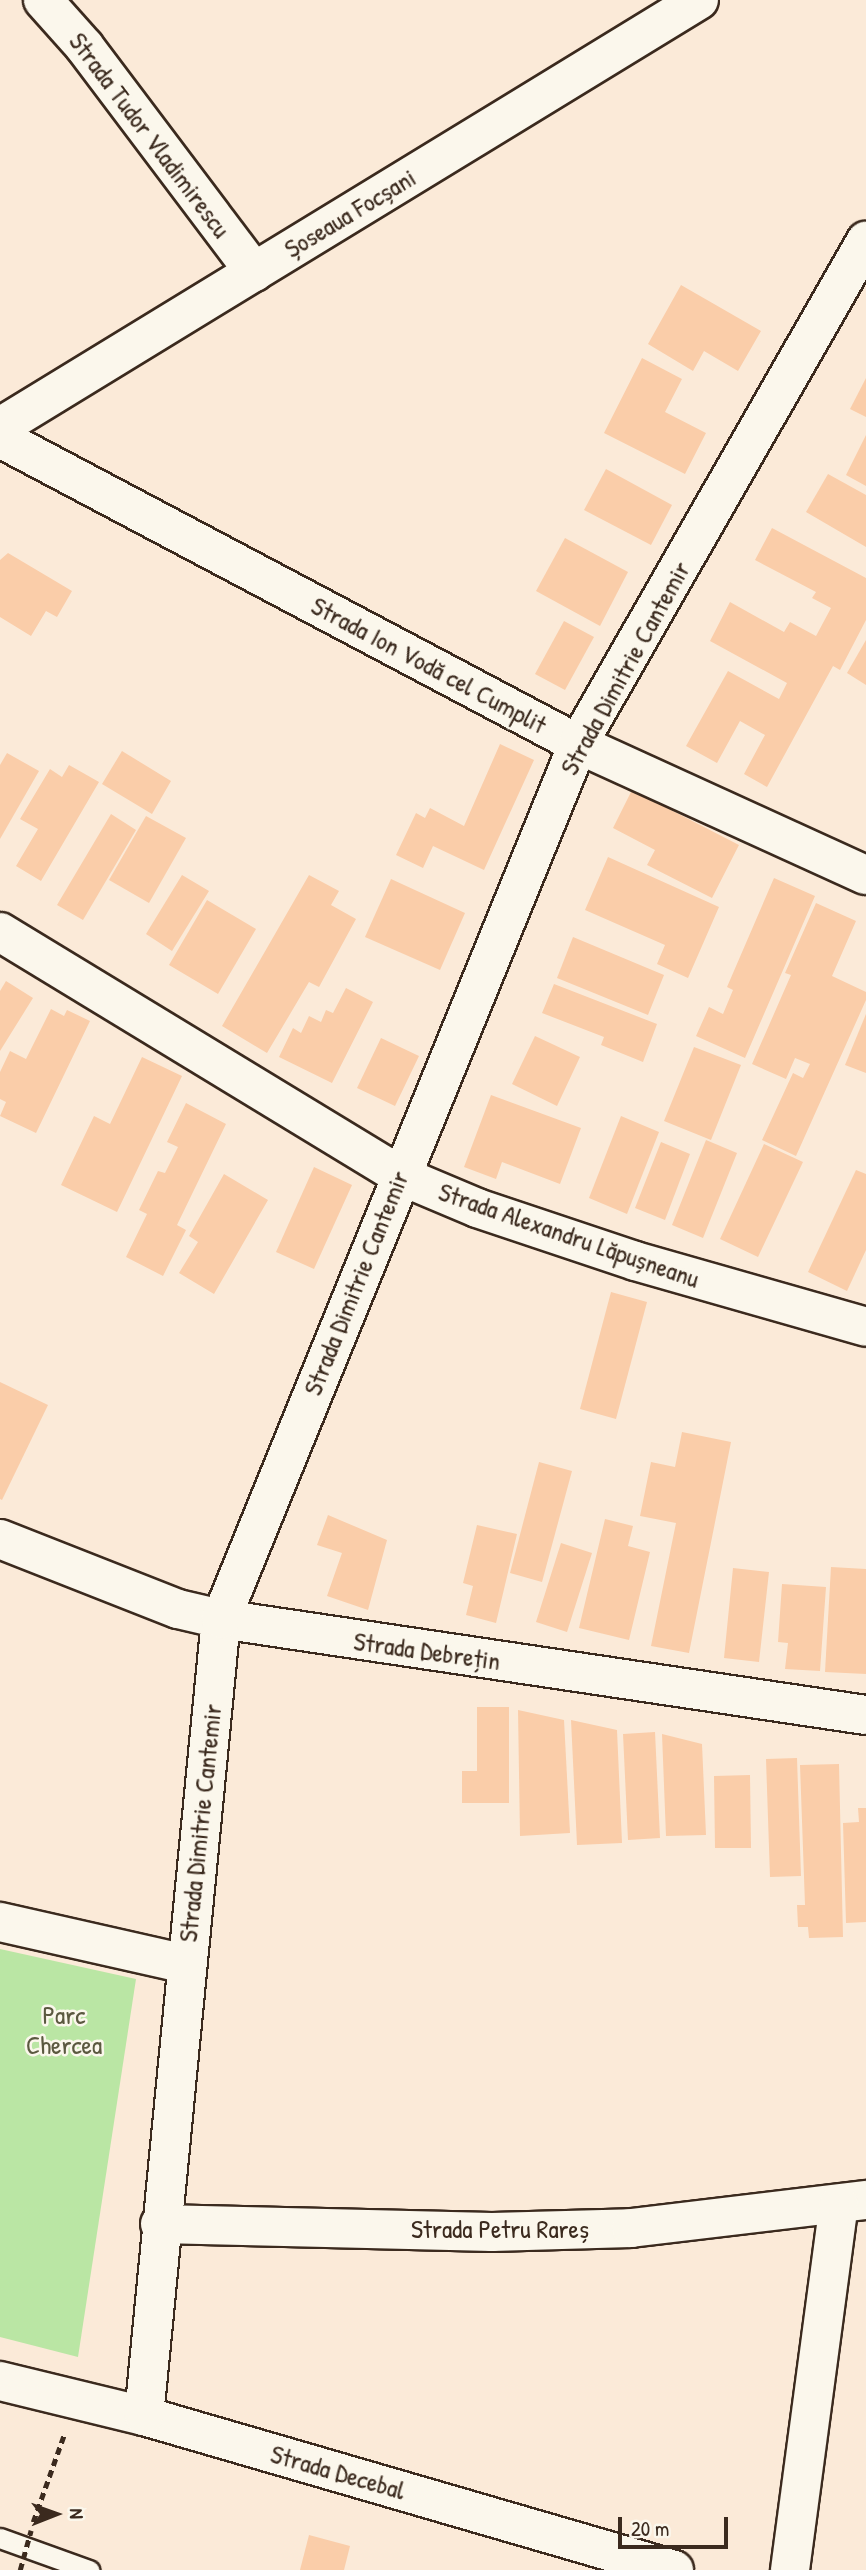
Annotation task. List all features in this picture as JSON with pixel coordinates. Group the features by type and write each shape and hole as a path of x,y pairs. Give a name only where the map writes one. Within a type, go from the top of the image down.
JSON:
{"street":[{"name":"Strada Tudor Vladimirescu","path":"43,0 84,46 254,272"},
{"name":"Șoseaua Focșani","path":"0,427 699,0"},
{"name":"Strada Dimitrie Cantemir","path":"144,2416 160,2224 221,1619 399,1175 578,744 866,241"},
{"name":"Strada Ion Vodă cel Cumplit","path":"0,439 578,744 866,875"},
{"name":"Strada Alexandru Lăpușneanu","path":"0,932 399,1175 477,1208 635,1261 866,1327"},
{"name":"Strada Debrețin","path":"0,1539 178,1609 221,1619 866,1715"},
{"path":"0,1922 186,1964"},
{"name":"Strada Petru Rareș","path":"160,2224 506,2232 631,2228 852,2202 790,2570"},
{"name":"Strada Decebal","path":"0,2381 144,2416 674,2570"}],"lane":[{"path":"0,2538 89,2570"}],"path":[{"path":"20,2570 53,2456"}],"green space":[{"name":"Parc Chercea","path":"0,1949 136,1979 78,2357 0,2337"}],"building":[{"path":"681,285 761,331 738,371 704,351 693,371 648,344"},
{"path":"642,358 682,379 665,412 706,433 685,474 604,433"},
{"path":"866,378 866,417 850,409"},
{"path":"866,435 866,486 846,475"},
{"path":"606,469 672,505 651,545 584,510"},
{"path":"828,474 866,495 866,547 806,512"},
{"path":"772,528 866,578 866,620 840,670 833,666 767,787 744,774 765,735 740,721 717,763 686,746 728,671 779,699 787,683 710,641 730,602 784,632 790,622 816,636 831,608 812,598 816,592 755,560"},
{"path":"565,538 628,572 600,626 536,591"},
{"path":"8,553 72,591 57,617 46,611 31,636 0,617 0,560"},
{"path":"564,621 594,637 565,690 535,674"},
{"path":"866,640 866,685 847,673"},
{"path":"500,744 534,760 484,870 433,846 423,868 396,855 416,813 425,818 430,808 464,826"},
{"path":"122,751 171,781 152,814 102,784"},
{"path":"7,753 39,771 0,839 0,765"},
{"path":"69,765 99,782 41,881 16,866 38,829 20,819 50,769 62,777"},
{"path":"632,790 739,845 712,898 647,865 655,850 613,828"},
{"path":"111,814 136,830 83,920 57,905"},
{"path":"146,816 186,838 149,903 109,880"},
{"path":"608,857 719,907 688,978 657,964 665,945 585,910"},
{"path":"182,875 209,891 172,951 146,934"},
{"path":"309,875 339,891 331,905 356,919 319,987 309,982 267,1053 222,1026"},
{"path":"774,878 815,896 745,1058 696,1036 709,1007 723,1014 733,990 727,987"},
{"path":"391,879 465,913 440,970 365,937"},
{"path":"207,900 256,929 218,994 169,965"},
{"path":"816,903 856,921 832,976 866,992 866,1000 796,1156 762,1140 793,1073 803,1078 810,1064 795,1058 786,1079 752,1064 791,975 785,973"},
{"path":"573,937 664,975 648,1015 557,978"},
{"path":"6,981 33,998 0,1051 0,991"},
{"path":"554,984 657,1024 643,1062 601,1045 604,1037 542,1013"},
{"path":"346,988 373,1002 332,1083 279,1057 293,1028 301,1033 309,1016 321,1022 326,1010 333,1013"},
{"path":"51,1009 64,1016 67,1010 90,1021 36,1133 0,1116 6,1102 0,1099 0,1072 10,1051 26,1059"},
{"path":"866,1014 866,1073 845,1065"},
{"path":"535,1036 580,1057 557,1106 512,1084"},
{"path":"381,1038 419,1056 395,1106 357,1088"},
{"path":"694,1047 741,1065 711,1140 664,1121"},
{"path":"142,1057 182,1076 117,1212 61,1185 94,1116 110,1124"},
{"path":"491,1095 581,1128 560,1184 502,1162 496,1179 464,1167"},
{"path":"186,1103 226,1124 177,1225 186,1230 163,1276 126,1257 147,1214 139,1210 158,1171 165,1173 178,1147 167,1142"},
{"path":"621,1116 659,1132 627,1214 589,1198"},
{"path":"706,1140 737,1153 703,1238 672,1225"},
{"path":"661,1142 690,1154 665,1220 635,1208"},
{"path":"764,1144 803,1162 758,1257 720,1239"},
{"path":"314,1167 352,1185 314,1269 276,1252"},
{"path":"856,1170 866,1174 866,1250 847,1291 808,1272"},
{"path":"224,1174 268,1200 214,1294 179,1273 198,1242 189,1236"},
{"path":"611,1292 647,1302 616,1419 580,1409"},
{"path":"0,1382 48,1405 2,1500 0,1499"},
{"path":"682,1432 731,1442 689,1653 651,1646 676,1523 640,1516 651,1462 675,1467"},
{"path":"539,1462 572,1471 542,1582 510,1573"},
{"path":"328,1515 387,1540 368,1610 327,1596 342,1553 317,1545"},
{"path":"605,1519 633,1526 628,1546 650,1552 629,1640 579,1628"},
{"path":"477,1525 517,1534 496,1623 466,1615 473,1586 463,1583"},
{"path":"561,1543 592,1553 567,1632 536,1622"},
{"path":"831,1567 866,1569 866,1674 825,1672"},
{"path":"733,1568 769,1572 759,1662 724,1658"},
{"path":"782,1584 826,1587 820,1671 785,1669 788,1643 778,1642"},
{"path":"477,1707 509,1707 509,1803 462,1803 462,1771 477,1771"},
{"path":"518,1710 564,1720 570,1833 520,1836"},
{"path":"571,1720 617,1730 622,1843 577,1845"},
{"path":"655,1732 660,1838 628,1840 623,1734"},
{"path":"662,1734 702,1744 706,1835 666,1836"},
{"path":"797,1758 801,1876 770,1877 766,1759"},
{"path":"839,1764 843,1937 809,1938 808,1927 798,1927 797,1905 805,1905 800,1765"},
{"path":"750,1775 751,1848 715,1848 714,1776"},
{"path":"858,1808 866,1808 866,1922 846,1923 843,1823 859,1822"},
{"path":"309,2535 350,2546 344,2570 300,2570"}]}
